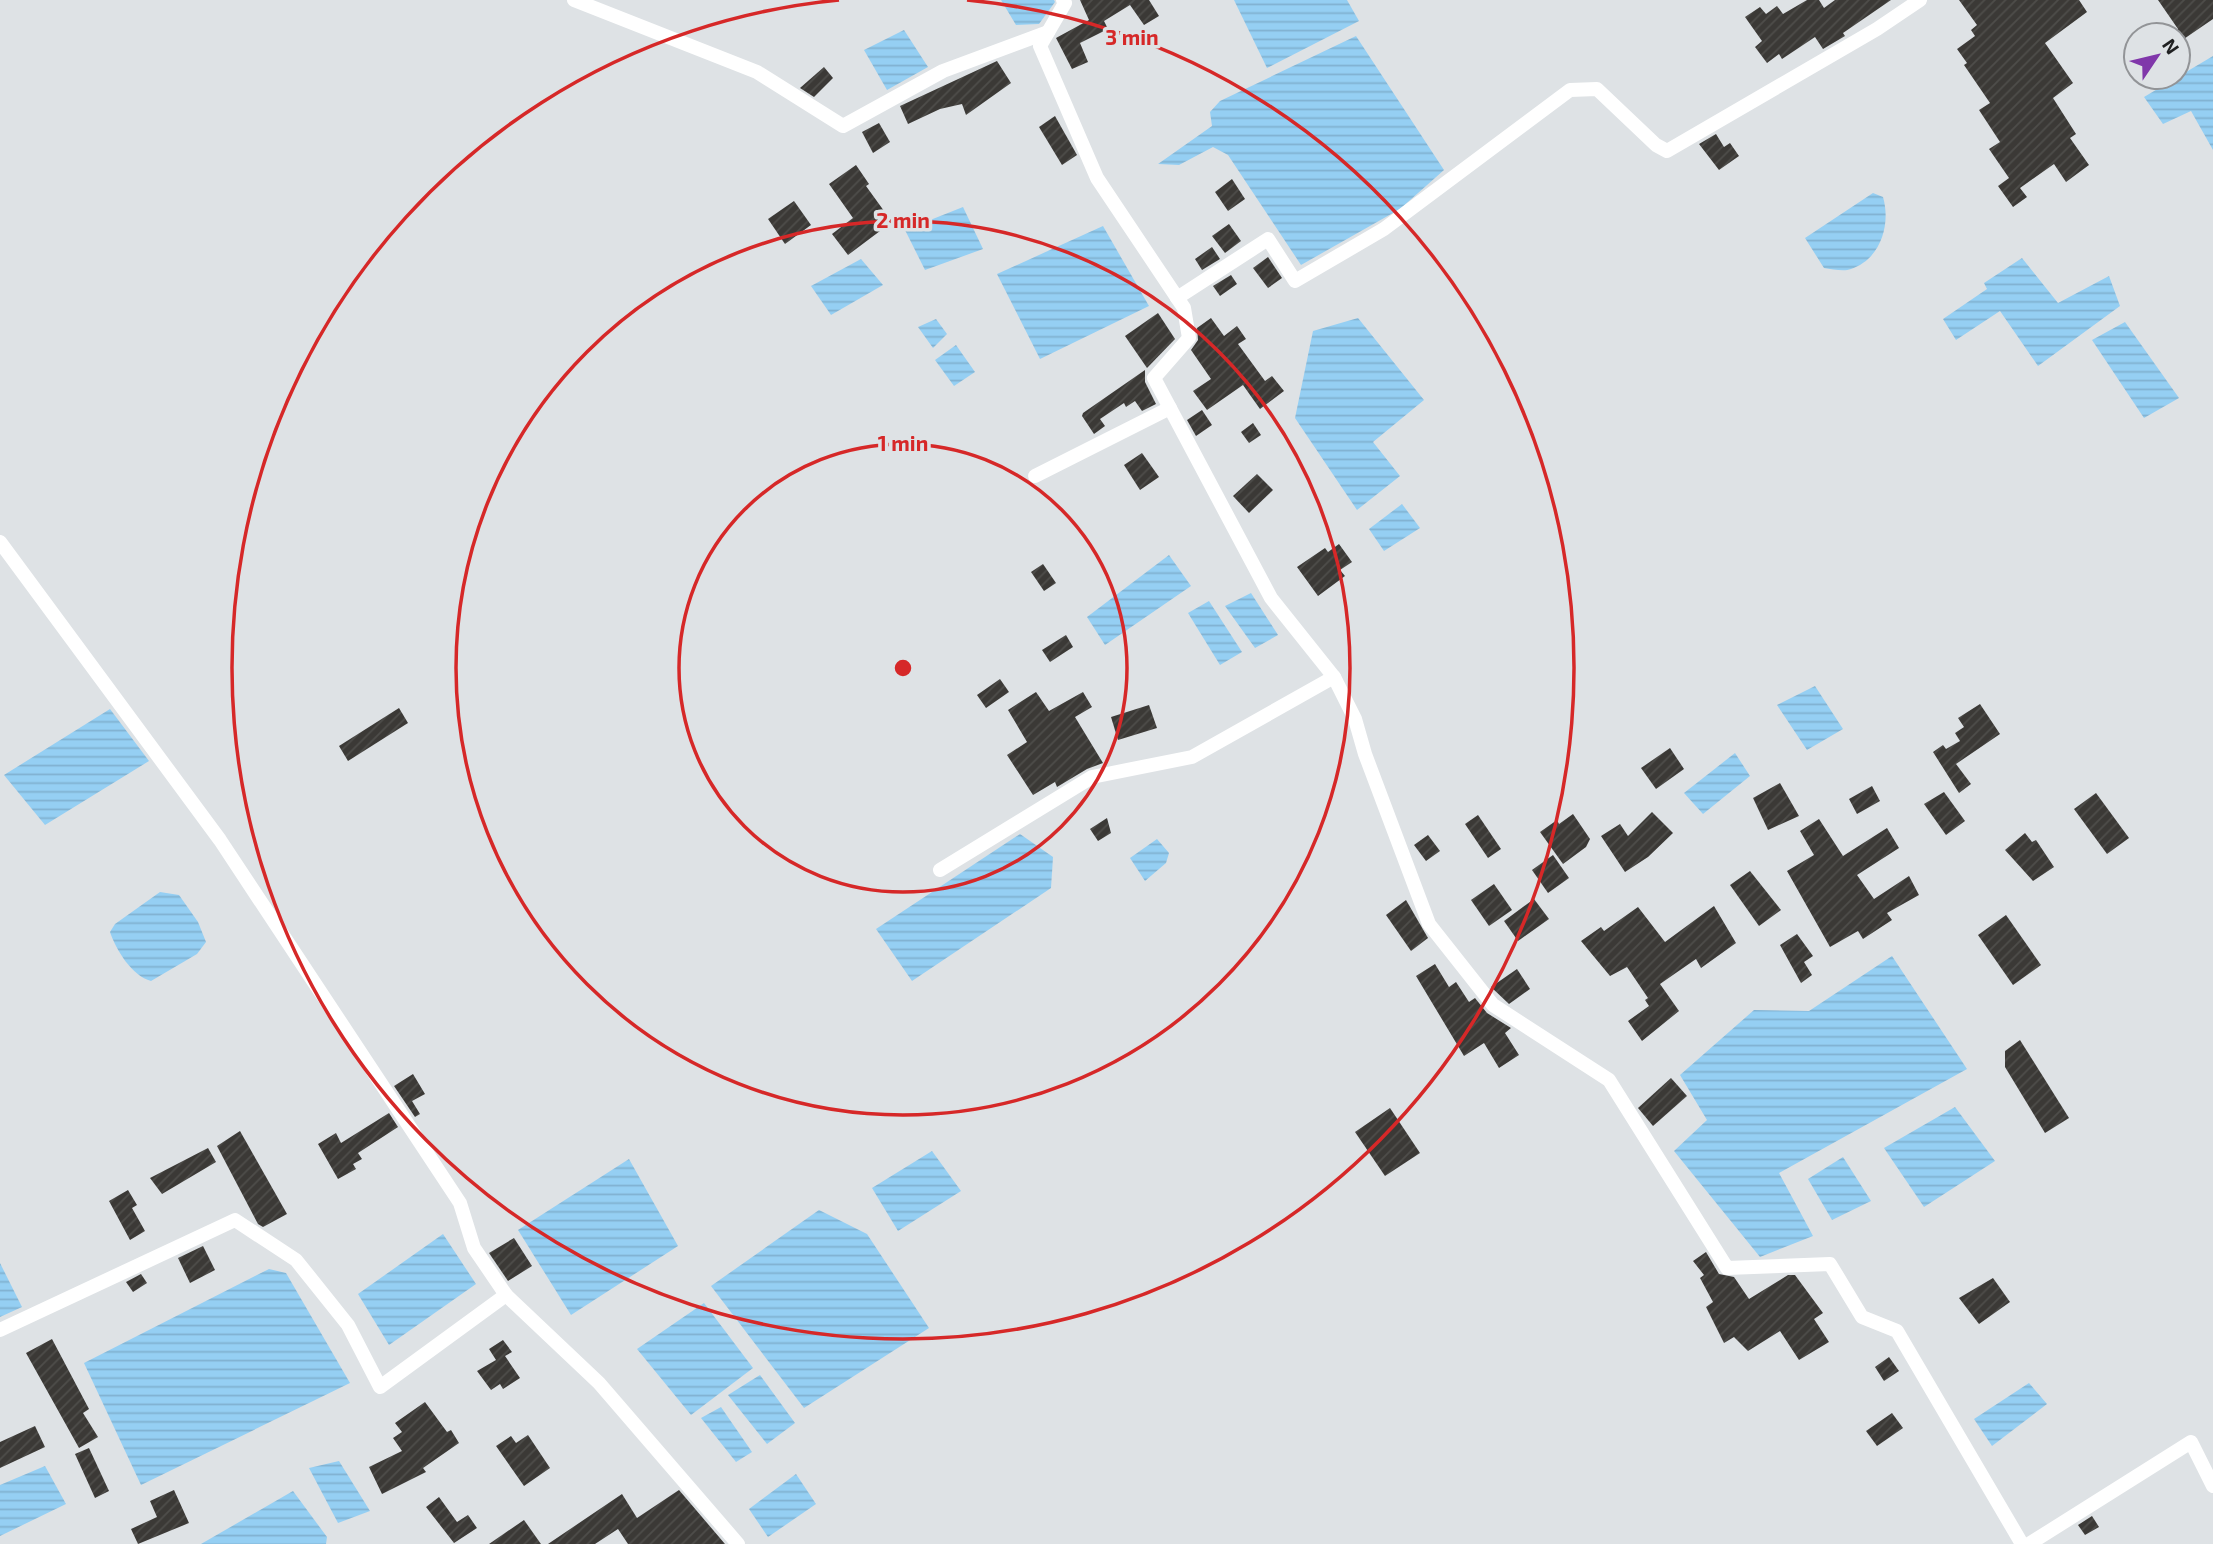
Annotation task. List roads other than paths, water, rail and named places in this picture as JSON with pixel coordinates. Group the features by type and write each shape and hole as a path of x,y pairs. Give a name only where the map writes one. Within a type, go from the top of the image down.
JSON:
{"street":[{"path":"574,0 757,72 842,125 943,71 1048,32"},
{"path":"1063,0 1065,3 1040,46 1097,178 1184,308 1189,338 1154,378 1271,598 1334,677 1355,719 1365,754 1429,924 1493,1005 1609,1080 1727,1268 1830,1264 1862,1317 1897,1331 2022,1544"},
{"path":"1177,298 1268,239 1295,281 1384,229 1570,90 1597,89 1656,145 1667,151 1877,29 1920,0"},
{"path":"1035,476 1170,408"},
{"path":"0,542 220,840 460,1203 474,1248 506,1295 598,1383 738,1544"},
{"path":"940,870 1092,777 1192,757 1334,677"},
{"path":"0,1330 235,1220 296,1260 348,1325 380,1387 506,1295"},
{"path":"2029,1544 2191,1442 2213,1486"}],"water":[{"path":"1001,0 1055,2 1039,24 1016,25"},
{"path":"1234,0 1347,0 1359,21 1267,68"},
{"path":"904,30 928,67 887,90 864,50"},
{"path":"1356,36 1444,170 1400,209 1301,265 1228,155 1213,147 1179,165 1158,164 1212,126 1210,112 1220,101"},
{"path":"2213,56 2213,150 2191,111 2163,124 2144,97 2154,91 2192,91 2192,68"},
{"path":"1873,193 1883,197 1886,218 1876,249 1870,257 1851,269 1824,268 1805,238"},
{"path":"963,207 983,249 925,270 905,230"},
{"path":"1103,226 1149,306 1040,359 997,274"},
{"path":"2022,258 2058,303 2109,276 2120,306 2038,366 2000,311 1956,340 1943,319 1987,289 1984,283"},
{"path":"861,259 883,285 831,315 811,286"},
{"path":"1358,318 1424,400 1373,442 1400,476 1357,510 1295,418 1313,331"},
{"path":"936,319 947,334 933,348 918,327"},
{"path":"2125,322 2179,398 2144,418 2092,340"},
{"path":"956,345 975,372 954,386 935,360"},
{"path":"1402,504 1420,528 1384,551 1369,529"},
{"path":"1169,555 1191,586 1105,645 1087,617"},
{"path":"1251,593 1278,635 1255,648 1225,606"},
{"path":"1209,601 1242,652 1220,665 1188,613"},
{"path":"1815,686 1843,729 1807,750 1777,705"},
{"path":"110,709 149,761 45,825 4,775"},
{"path":"1735,753 1750,776 1703,814 1684,793"},
{"path":"1020,834 1053,857 1051,888 912,981 876,929"},
{"path":"1157,839 1169,853 1166,863 1145,881 1130,858"},
{"path":"160,892 179,895 198,922 206,942 197,954 151,981 137,974 126,961 110,932 115,924"},
{"path":"1892,956 1967,1069 1779,1173 1813,1236 1760,1257 1674,1151 1707,1120 1680,1075 1754,1010 1809,1011"},
{"path":"1955,1107 1995,1161 1924,1207 1884,1148"},
{"path":"932,1151 961,1191 898,1231 872,1188"},
{"path":"1843,1157 1871,1201 1832,1220 1808,1179"},
{"path":"629,1159 678,1246 571,1315 518,1230"},
{"path":"819,1210 867,1234 929,1328 804,1408 711,1286"},
{"path":"443,1234 476,1284 389,1345 358,1294"},
{"path":"0,1263 22,1307 0,1317"},
{"path":"269,1269 286,1273 350,1383 141,1485 84,1363"},
{"path":"704,1303 753,1368 691,1415 637,1349"},
{"path":"760,1375 795,1423 767,1444 728,1395"},
{"path":"2029,1383 2047,1404 1992,1446 1974,1419"},
{"path":"721,1407 752,1452 736,1462 701,1418"},
{"path":"339,1461 370,1511 338,1523 309,1468"},
{"path":"45,1466 66,1504 0,1536 0,1485"},
{"path":"796,1474 816,1504 768,1537 749,1509"},
{"path":"293,1491 327,1537 326,1544 201,1544"}]}
